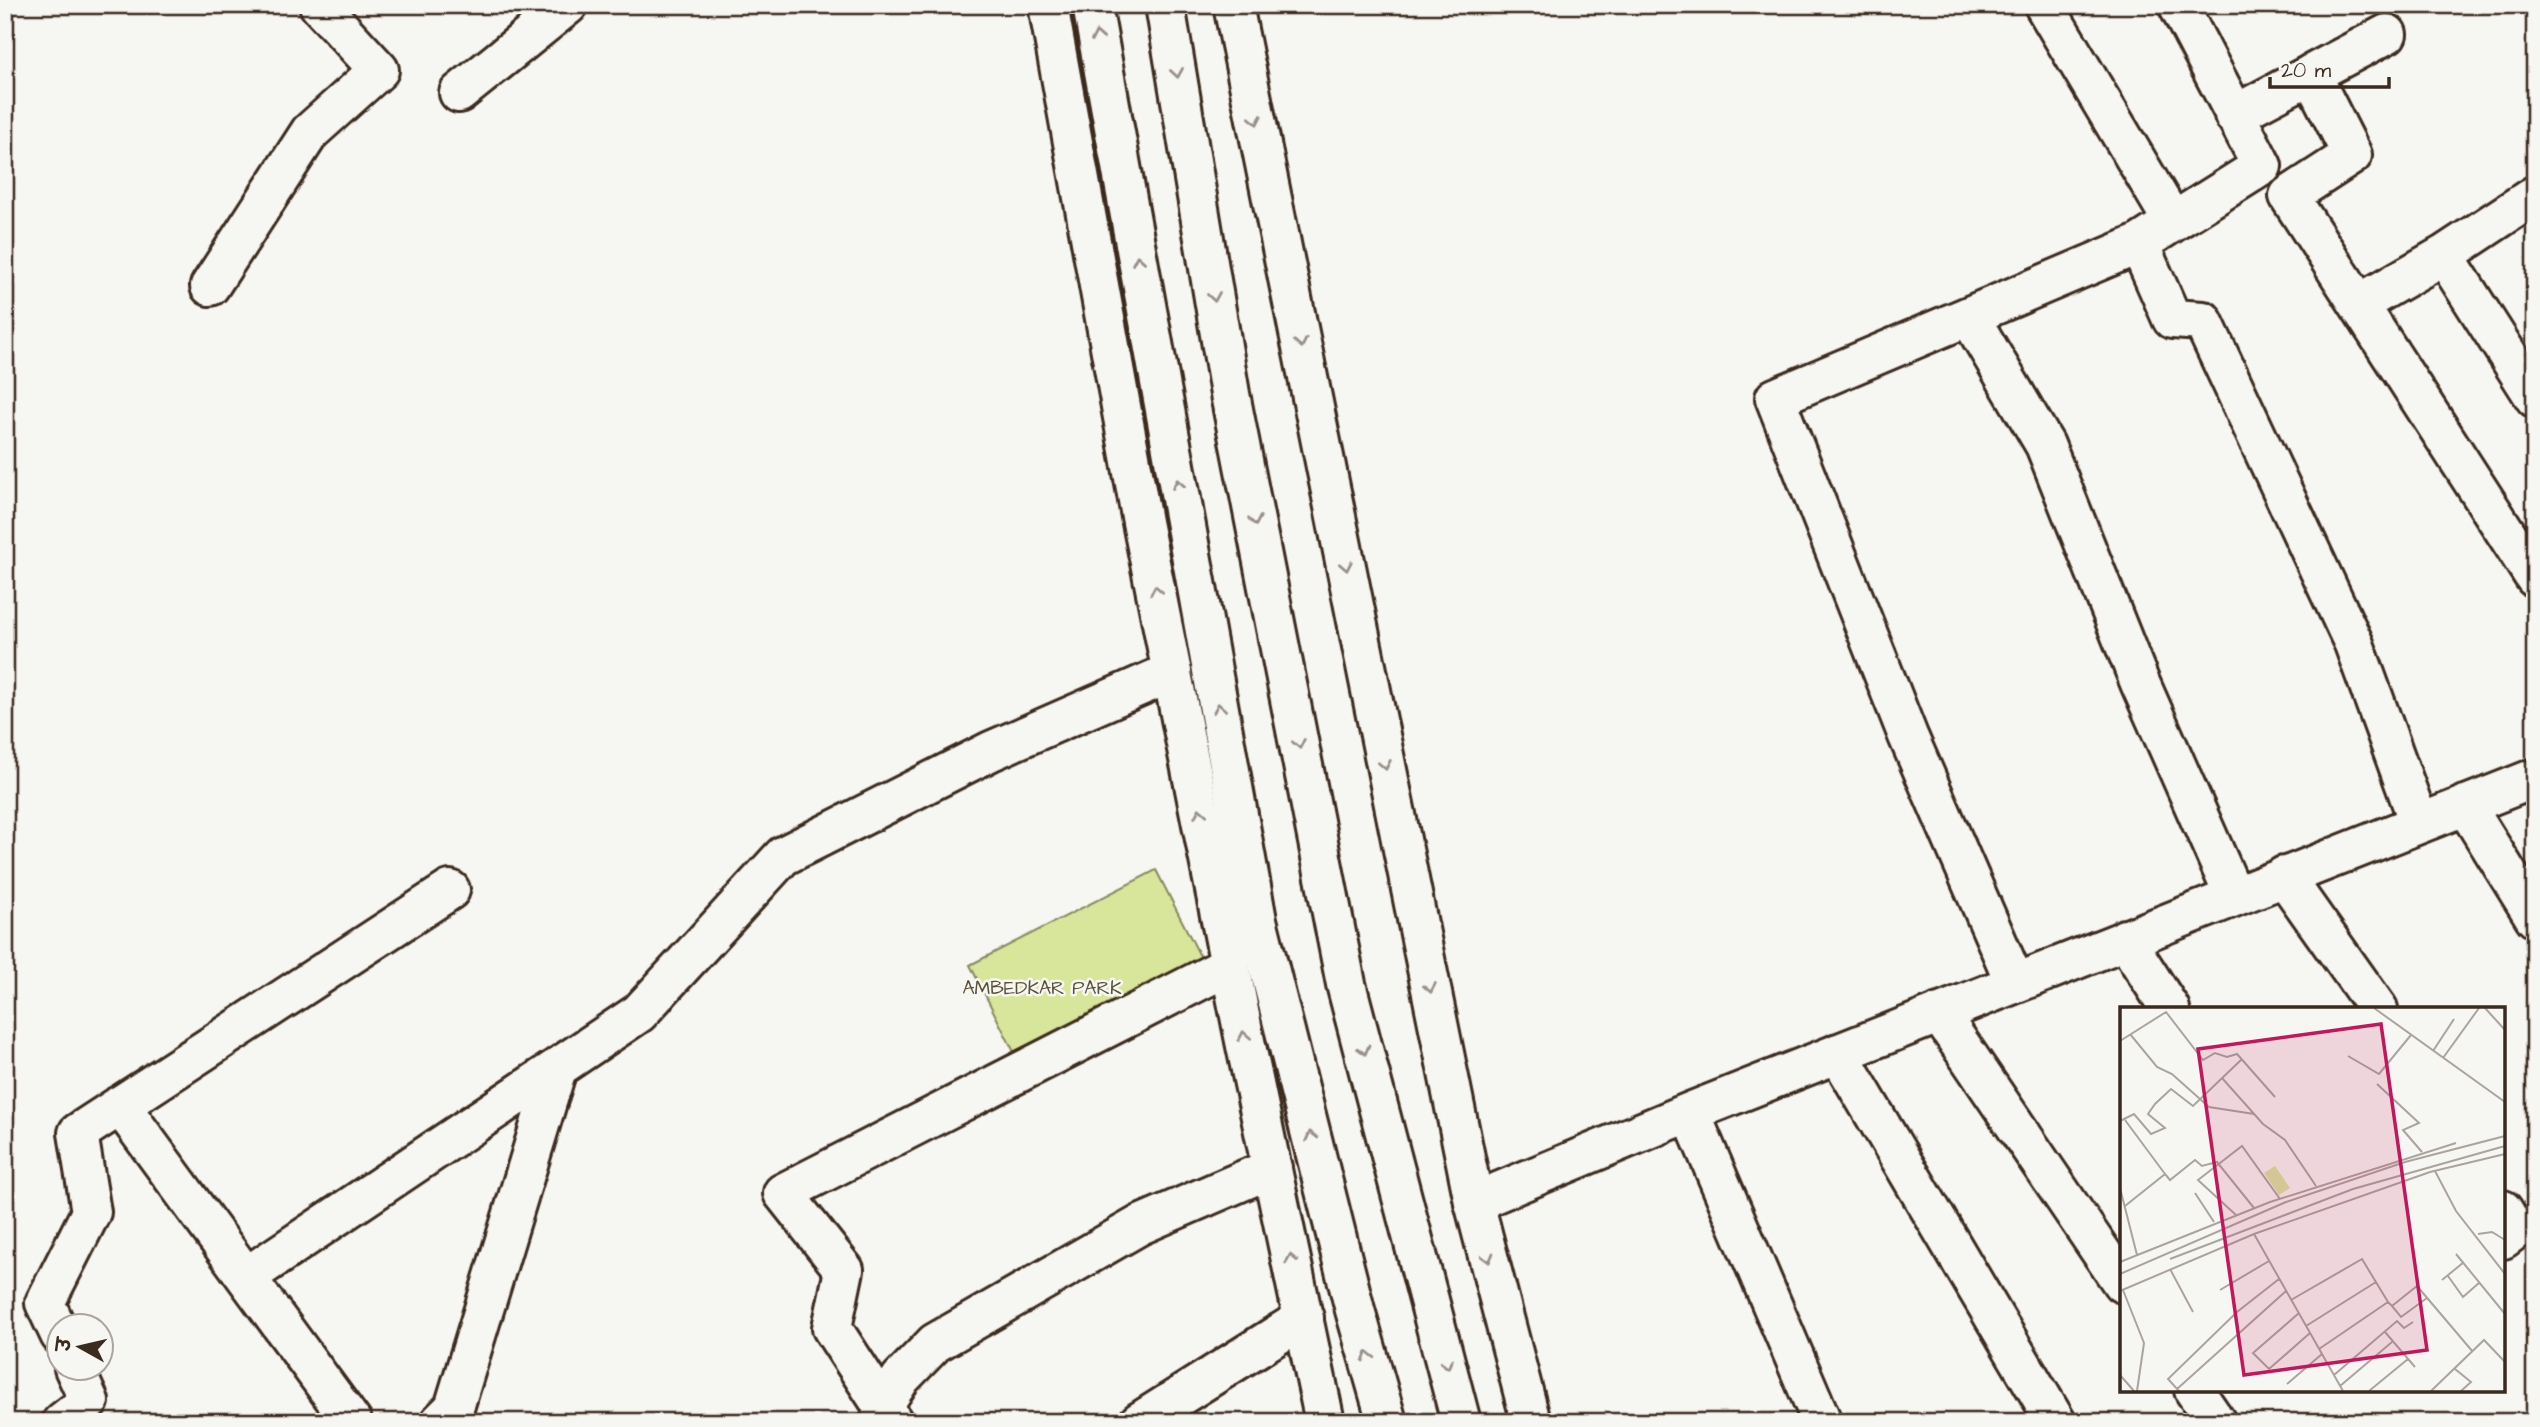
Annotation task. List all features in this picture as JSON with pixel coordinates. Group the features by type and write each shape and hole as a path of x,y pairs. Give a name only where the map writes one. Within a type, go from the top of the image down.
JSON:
{"main road":[{"path":"211,286 310,132 379,70 319,5"},
{"path":"459,93 568,5"},
{"path":"1048,5 1137,494 1230,965 1325,1422"},
{"path":"1092,5 1257,920 1354,1310 1387,1422"},
{"path":"1166,5 1230,394 1346,984 1461,1422"},
{"path":"1233,5 1474,1202 1531,1422"},
{"path":"2044,5 2173,222"},
{"path":"2015,983 1908,736 1775,398 2139,244 2262,166 2178,5"},
{"path":"2234,115 2387,34"},
{"path":"2311,74 2352,155 2289,196 2535,578"},
{"path":"2359,304 2444,255 2535,195"},
{"path":"2139,244 2172,319 2203,321 2354,644 2419,823"},
{"path":"2444,255 2535,398"},
{"path":"1969,316 2045,445 2140,683 2234,896"},
{"path":"246,1277 639,1013 783,856 991,751 1172,672"},
{"path":"1474,1202 1690,1112 2535,778"},
{"path":"2465,805 2535,918"},
{"path":"2284,876 2377,1007"},
{"path":"49,1312 45,1303 91,1212 78,1133 450,890"},
{"path":"2125,939 2169,1007"},
{"path":"885,1417 832,1328 844,1270 783,1193 1230,965"},
{"path":"1939,1013 2120,1280"},
{"path":"1838,1053 2056,1422"},
{"path":"440,1422 454,1408 557,1069"},
{"path":"120,1105 352,1422"},
{"path":"1690,1112 1822,1422"},
{"path":"885,1417 901,1378 935,1343 1140,1226 1272,1168"},
{"path":"2505,1213 2515,1230 2505,1238"},
{"path":"1139,1422 1304,1318"},
{"path":"62,1422 89,1401 81,1382"},
{"path":"2195,1392 2216,1422"}],"green space":[{"name":"AMBEDKAR PARK","path":"1156,870 1203,962 1017,1058 970,965"}]}
